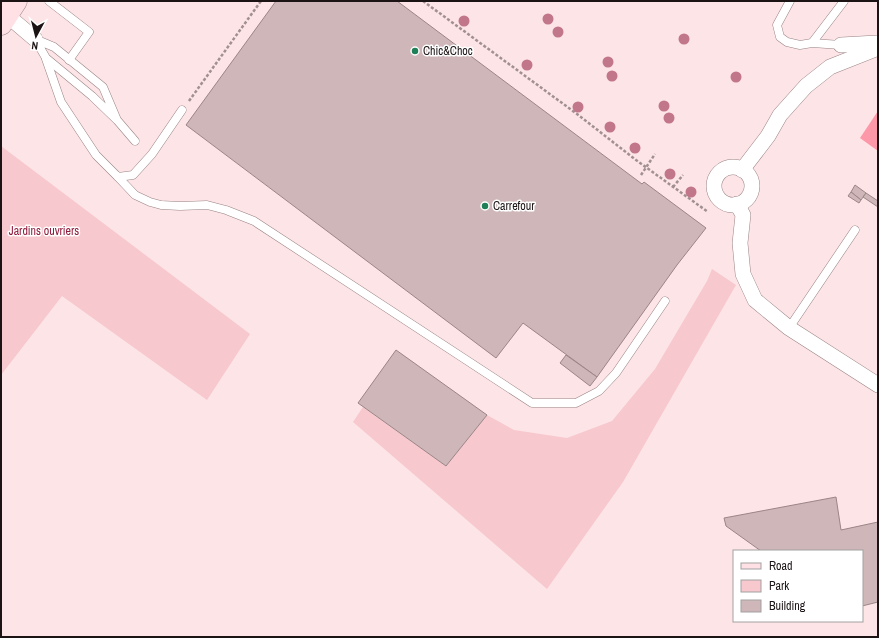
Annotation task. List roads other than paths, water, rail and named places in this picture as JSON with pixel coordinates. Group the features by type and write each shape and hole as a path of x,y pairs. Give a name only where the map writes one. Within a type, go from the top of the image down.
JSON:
{"street":[{"path":"5,9 35,39"},
{"path":"841,45 878,43"},
{"path":"742,170 768,136 780,115 806,86 830,67 878,48"},
{"path":"727,168 738,168 742,170 750,180 750,192 743,202 731,204 720,200 716,195 714,184 718,174 727,168"},
{"path":"737,204 742,215 743,224 740,243 743,274 755,300 789,328 878,385"}],"lane":[{"path":"49,1 90,32 69,60"},
{"path":"790,1 777,25 780,37 787,42 800,45 812,43 841,45"},
{"path":"812,43 844,1"},
{"path":"35,39 54,47 103,87 117,120"},
{"path":"35,39 46,58 61,102 96,155 135,195 161,205 207,205 226,210 254,221 532,403 576,403 599,390 616,373 665,301"},
{"path":"46,58 92,96 117,120 135,141"},
{"path":"118,177 133,175 152,154 182,110"},
{"path":"789,328 855,230"}],"place":[{"name":"Chic&Choc","path":"415,51"},
{"name":"Carrefour","path":"485,206"}],"park label":[{"name":"Jardins ouvriers","path":"44,231"}]}
